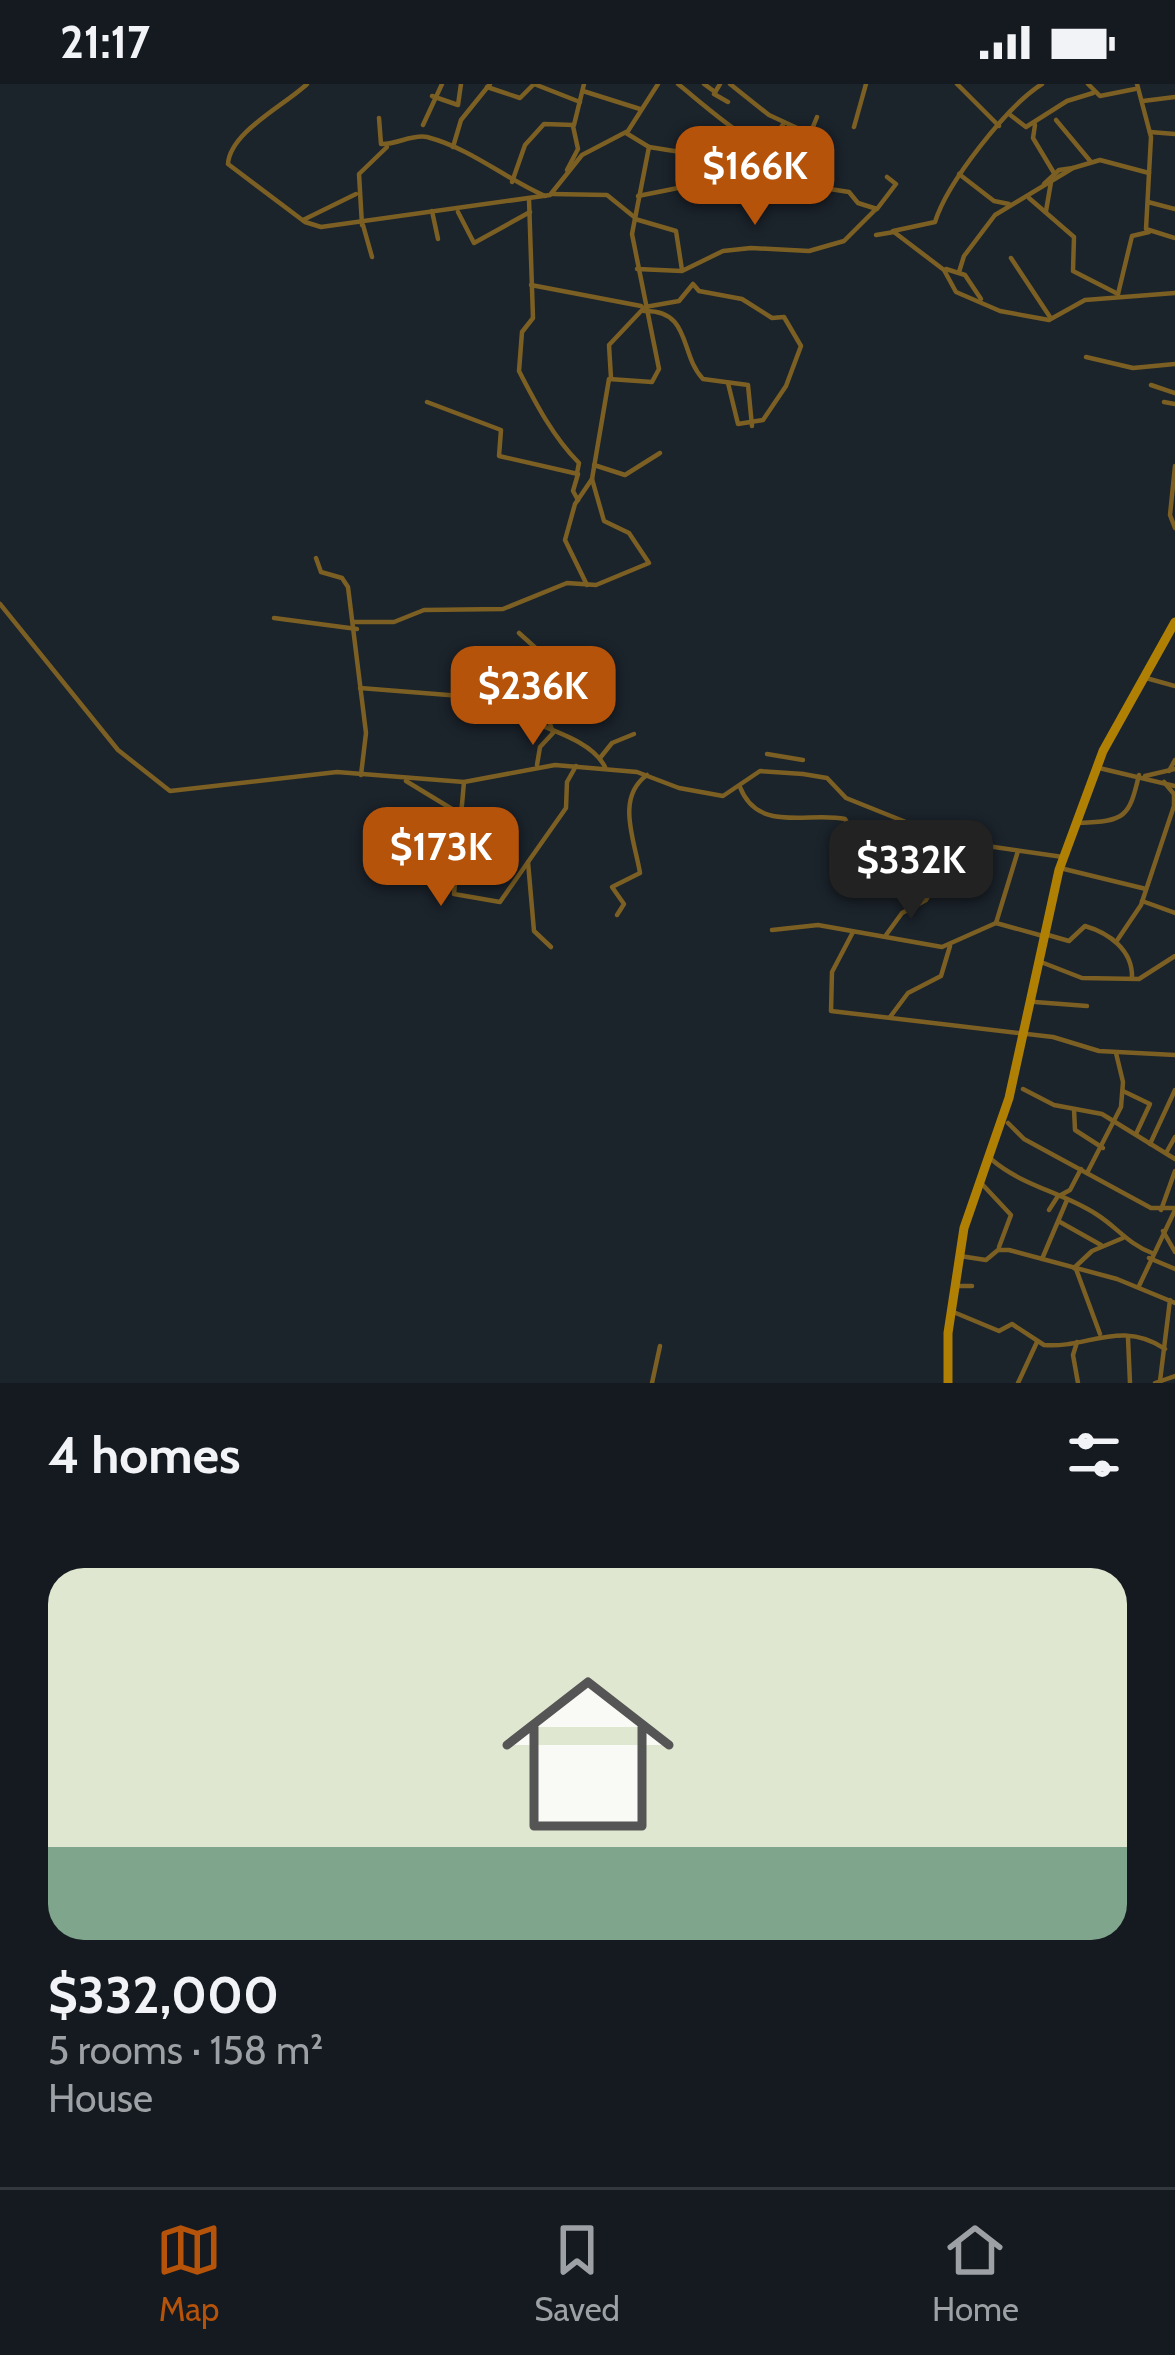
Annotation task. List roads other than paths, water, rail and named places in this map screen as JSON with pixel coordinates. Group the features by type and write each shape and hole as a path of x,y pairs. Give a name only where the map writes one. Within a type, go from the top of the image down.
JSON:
{"main road":[{"path":"949,1383 958,1256 1010,1098 1062,862 1097,768 1143,677 1171,638 1175,622"}],"street":[{"path":"308,84 244,136 227,159 303,220 321,226 362,225 398,213 457,211 549,196 607,195 620,211 676,231 682,271"},
{"path":"423,125 432,96 442,84"},
{"path":"432,96 458,105 461,84"},
{"path":"453,147 460,120 488,86 520,98 534,84 580,102"},
{"path":"567,171 584,154 626,134 658,84"},
{"path":"679,84 786,158 800,159 811,146"},
{"path":"704,84 728,102"},
{"path":"715,92 720,84"},
{"path":"730,84 784,122 810,134 817,117"},
{"path":"854,127 866,84"},
{"path":"957,84 999,126"},
{"path":"876,236 934,223 958,174 1009,114 1042,84"},
{"path":"1088,84 1094,93"},
{"path":"1009,114 1024,127 1067,101 1137,86 1150,132 1149,232"},
{"path":"549,196 578,149 573,126 584,87 641,109"},
{"path":"1143,101 1175,97"},
{"path":"379,118 378,142 389,145"},
{"path":"512,182 525,145 544,124 553,120 573,126"},
{"path":"1056,120 1090,162"},
{"path":"1037,121 1033,138 1054,173"},
{"path":"767,147 784,122"},
{"path":"1150,132 1175,134"},
{"path":"626,134 650,147 718,158 740,176"},
{"path":"372,257 358,194 361,171 389,145 423,136 492,163 512,182 549,196"},
{"path":"611,378 656,380 659,363 635,268 635,218 650,147"},
{"path":"778,182 786,158"},
{"path":"1045,214 1048,183 1054,173 1090,162 1149,173"},
{"path":"959,272 968,249 1010,204 1073,168"},
{"path":"958,174 994,202 1010,204"},
{"path":"638,196 740,176 848,192 876,209"},
{"path":"635,268 682,271 723,251 826,247 844,241 896,184 887,177"},
{"path":"303,220 358,194"},
{"path":"1027,196 1074,238 1073,271 1121,295"},
{"path":"529,198 532,318 522,332 519,371 532,389 536,407 579,463 578,500"},
{"path":"1148,202 1175,209"},
{"path":"432,211 438,239"},
{"path":"457,211 474,243 530,212"},
{"path":"893,232 941,268 959,272 983,304"},
{"path":"1121,295 1132,236 1149,232 1175,238"},
{"path":"1011,258 1042,312 1055,319"},
{"path":"941,268 952,289 983,304 1055,319 1085,300 1175,292"},
{"path":"274,618 355,626 394,622 427,610 499,609 567,583 587,586 649,563 629,533 604,521 592,479 611,378 609,345 643,308 674,304 693,284 699,291 742,299 772,318 784,316 801,346 776,403 752,426"},
{"path":"530,285 665,314 685,332 699,376 750,388 752,426"},
{"path":"1086,357 1133,368 1175,364"},
{"path":"728,383 735,420 752,426"},
{"path":"1151,385 1175,393"},
{"path":"427,402 501,430 499,456 577,473"},
{"path":"1164,402 1175,404"},
{"path":"594,465 625,475 661,453"},
{"path":"1175,466 1170,519 1175,528"},
{"path":"587,586 565,540 578,500 592,479"},
{"path":"316,558 321,572 346,581 366,733 361,775"},
{"path":"0,604 118,750 163,788 190,793 280,776 361,775 464,782 538,768 579,766 647,775 686,790 732,794 757,810 784,818 842,818 857,840 888,857 949,858"},
{"path":"519,633 539,650 537,685 554,733"},
{"path":"1143,677 1175,686"},
{"path":"360,688 481,696 502,713 580,741 601,758 606,770"},
{"path":"538,768 538,753 554,733"},
{"path":"601,758 612,743 634,734"},
{"path":"766,754 803,760"},
{"path":"464,782 452,888 458,897 500,902 566,808 567,782 589,759"},
{"path":"1142,776 1172,770 1175,760"},
{"path":"1097,768 1175,786"},
{"path":"732,794 760,771 821,777 847,798 970,844 1041,854 1062,862 1078,877 1100,876 1146,889"},
{"path":"617,915 624,904 612,887 640,871 629,804 634,785 647,775"},
{"path":"1076,823 1126,814 1142,776"},
{"path":"401,779 460,813 507,855"},
{"path":"1116,942 1142,901 1175,803 1164,782"},
{"path":"740,787 745,800"},
{"path":"437,847 458,840"},
{"path":"886,935 902,914 926,900 949,858 970,844"},
{"path":"996,923 1018,851"},
{"path":"1018,860 1041,854"},
{"path":"529,862 534,931 551,947"},
{"path":"902,894 939,878"},
{"path":"1142,901 1175,913"},
{"path":"772,930 809,925 950,946 996,923 1069,941 1088,926 1116,942 1132,968 1132,977"},
{"path":"853,932 832,972 830,1009 1061,1038 1116,1053 1175,1055"},
{"path":"890,1017 908,993 940,976 950,946"},
{"path":"1038,960 1082,978 1132,977 1146,976 1175,956"},
{"path":"1035,1002 1087,1006"},
{"path":"1049,1210 1104,1148 1116,1121 1123,1091 1116,1053"},
{"path":"1023,1089 1116,1121 1175,1160"},
{"path":"1150,1144 1175,1090"},
{"path":"1123,1091 1150,1104 1136,1134"},
{"path":"1074,1109 1075,1130 1104,1148"},
{"path":"1008,1123 1024,1138 1161,1211 1175,1209 1138,1287"},
{"path":"1166,1154 1175,1138"},
{"path":"991,1159 1097,1214 1123,1238 1175,1269"},
{"path":"1161,1211 1175,1171"},
{"path":"958,1256 986,1260 998,1250 1011,1215 980,1178"},
{"path":"1042,1259 1060,1222 1063,1198"},
{"path":"1060,1222 1090,1234 1102,1246"},
{"path":"1163,1231 1175,1252"},
{"path":"1075,1269 1102,1246 1123,1238"},
{"path":"998,1250 1042,1259 1173,1301 1157,1382"},
{"path":"1075,1269 1100,1334"},
{"path":"954,1286 972,1286"},
{"path":"951,1311 998,1331 1012,1324 1037,1342 1054,1346 1100,1334 1128,1338 1165,1352 1175,1366"},
{"path":"1128,1338 1130,1383"},
{"path":"1078,1341 1073,1355 1078,1383"},
{"path":"1018,1383 1037,1342"},
{"path":"652,1383 660,1346"},
{"path":"1157,1382 1175,1376"}]}
